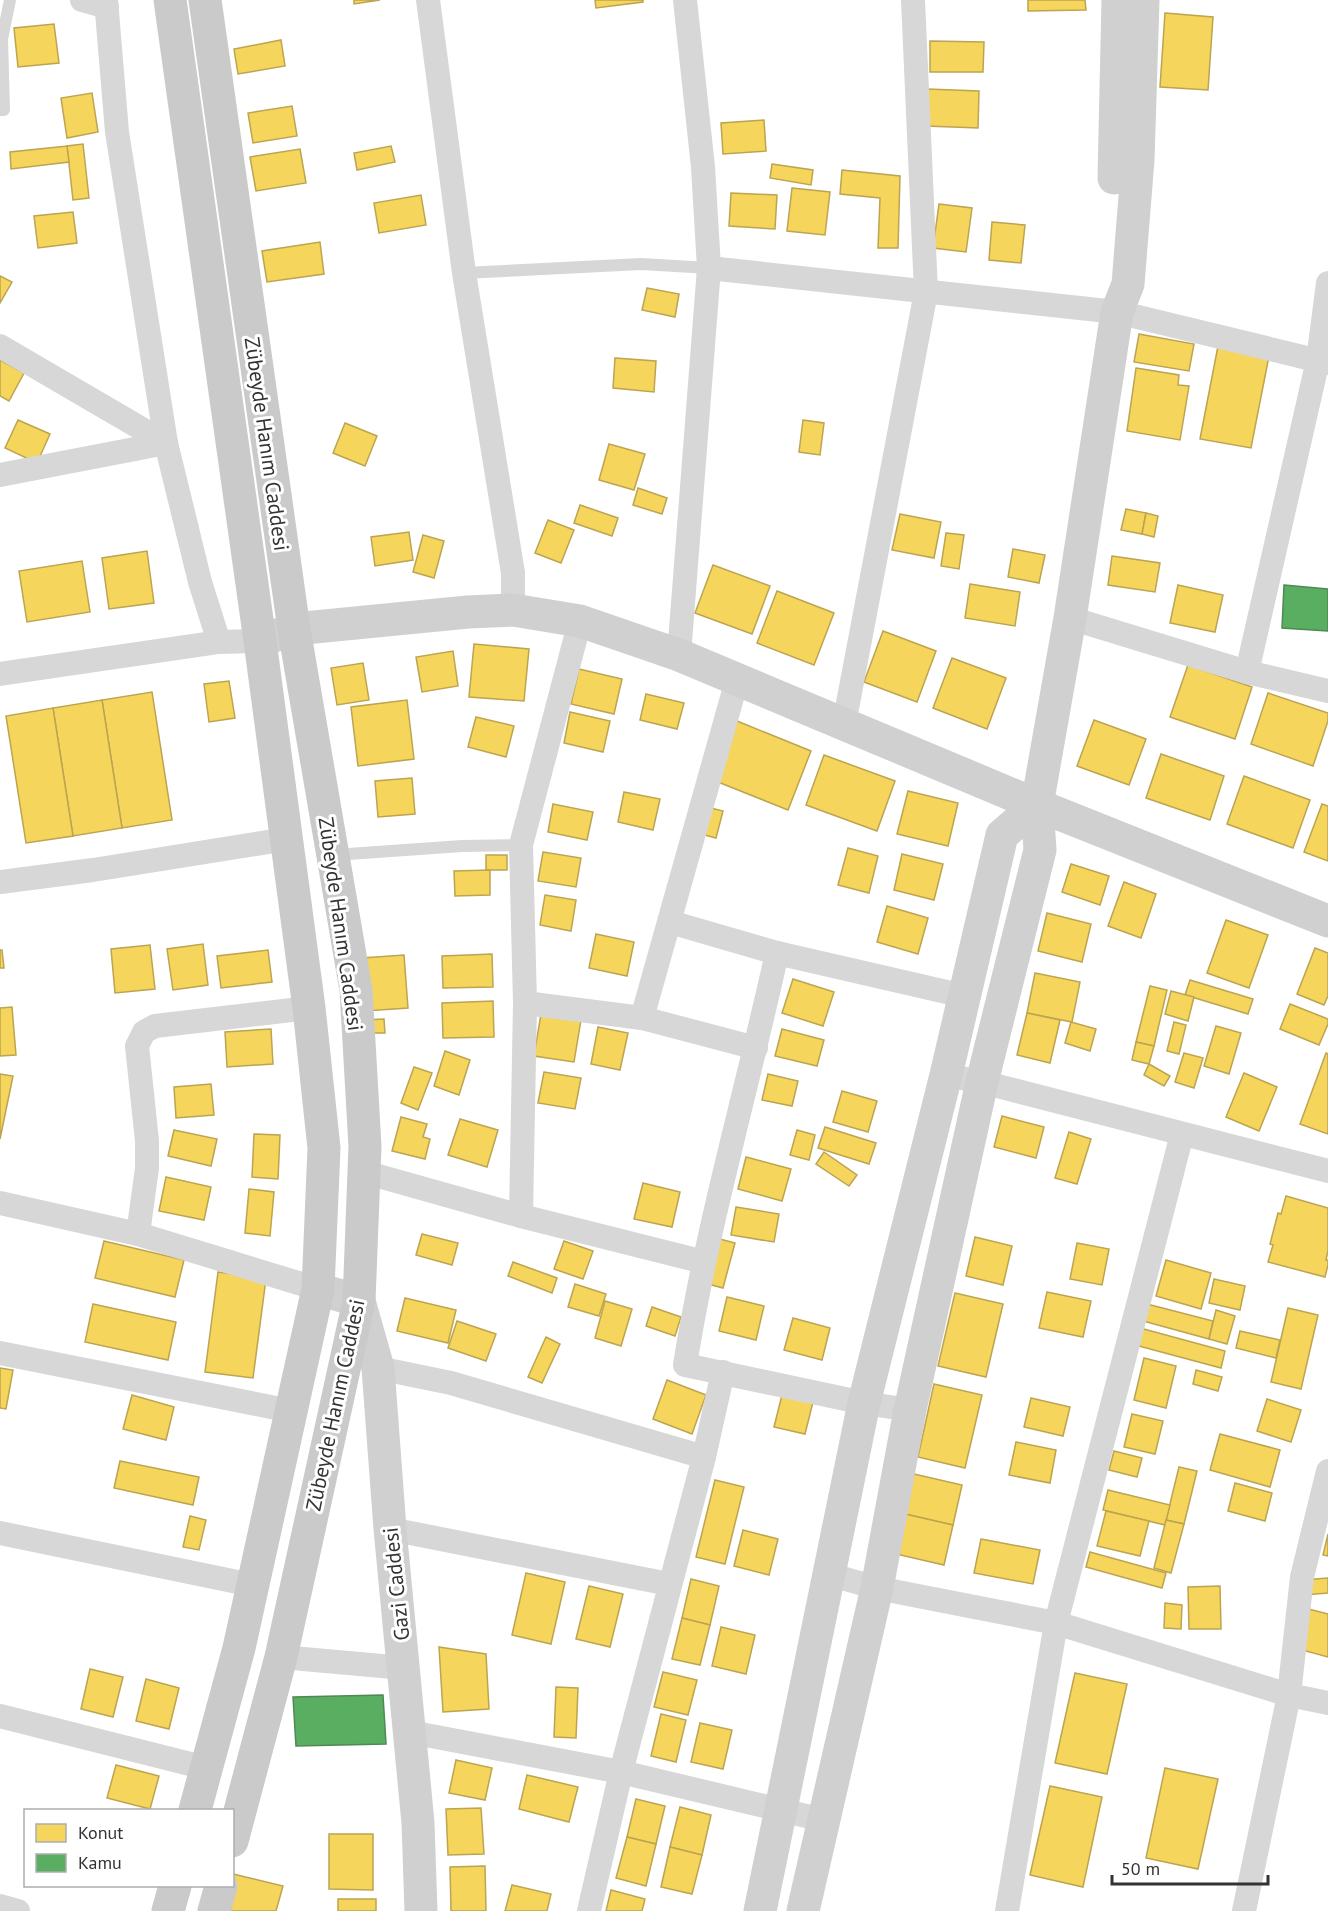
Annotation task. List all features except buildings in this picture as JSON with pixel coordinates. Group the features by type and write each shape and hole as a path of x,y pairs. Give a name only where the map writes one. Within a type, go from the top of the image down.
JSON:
{"main road":[{"path":"171,0 287,839 324,1148 318,1289 239,1648 195,1809"},
{"name":"Zübeyde Hanım Caddesi","path":"205,0 294,629 356,990 365,1146 359,1302 281,1657 234,1833"},
{"path":"168,1911 175,1887"},
{"path":"214,1911 221,1887"}],"street":[{"path":"82,0 106,3 117,132 166,443 200,582 219,642"},
{"path":"428,0 464,273 513,573 513,610"},
{"path":"679,655 709,268 703,167 685,0"},
{"path":"844,724 926,292 913,0"},
{"path":"1118,0 1110,284 1118,312"},
{"path":"802,1911 877,1588 909,1410 982,1082 1040,850 1037,805 1070,618 1118,312 1128,284 1138,160 1143,0"},
{"path":"709,268 1118,312 1323,361"},
{"path":"1247,672 1323,361 1328,283"},
{"path":"0,346 166,443"},
{"path":"0,475 166,443"},
{"path":"0,674 219,642 260,641 294,629 513,610 580,621 679,655 1037,805 1328,921"},
{"path":"1070,618 1247,672 1328,691"},
{"path":"521,1216 525,1003 521,845 580,621"},
{"path":"642,1018 737,680"},
{"path":"760,1911 864,1403 946,1075 1002,834 1037,805"},
{"path":"0,882 93,870 287,839"},
{"path":"670,922 777,953 964,996"},
{"path":"777,953 704,1262 686,1365 864,1403 909,1410"},
{"path":"525,1003 642,1018 756,1048"},
{"path":"138,1234 147,1168 147,1141 137,1046 144,1032 155,1026 309,1008"},
{"path":"946,1075 982,1082 1328,1171"},
{"path":"1007,1911 1056,1623 1182,1134"},
{"path":"364,1172 521,1216 704,1262"},
{"path":"0,1203 138,1234 359,1302"},
{"name":"Gazi Caddesi","path":"359,1302 378,1368 390,1529 418,1823 421,1911"},
{"path":"0,1353 291,1411"},
{"path":"378,1368 451,1383 704,1457"},
{"path":"589,1911 621,1772 704,1457 723,1372"},
{"path":"1244,1911 1289,1695 1302,1577 1328,1471"},
{"path":"390,1529 669,1584"},
{"path":"0,1533 252,1585"},
{"path":"828,1574 877,1588 1056,1623 1289,1695 1328,1703"},
{"path":"281,1657 404,1668"},
{"path":"0,1716 206,1768"},
{"path":"410,1732 621,1772 823,1820"},
{"path":"0,1906 18,1911"}],"lane":[{"path":"0,110 4,110 2,39 10,0"},
{"path":"464,273 641,264 709,268"},
{"path":"333,855 462,846 521,845"}]}
